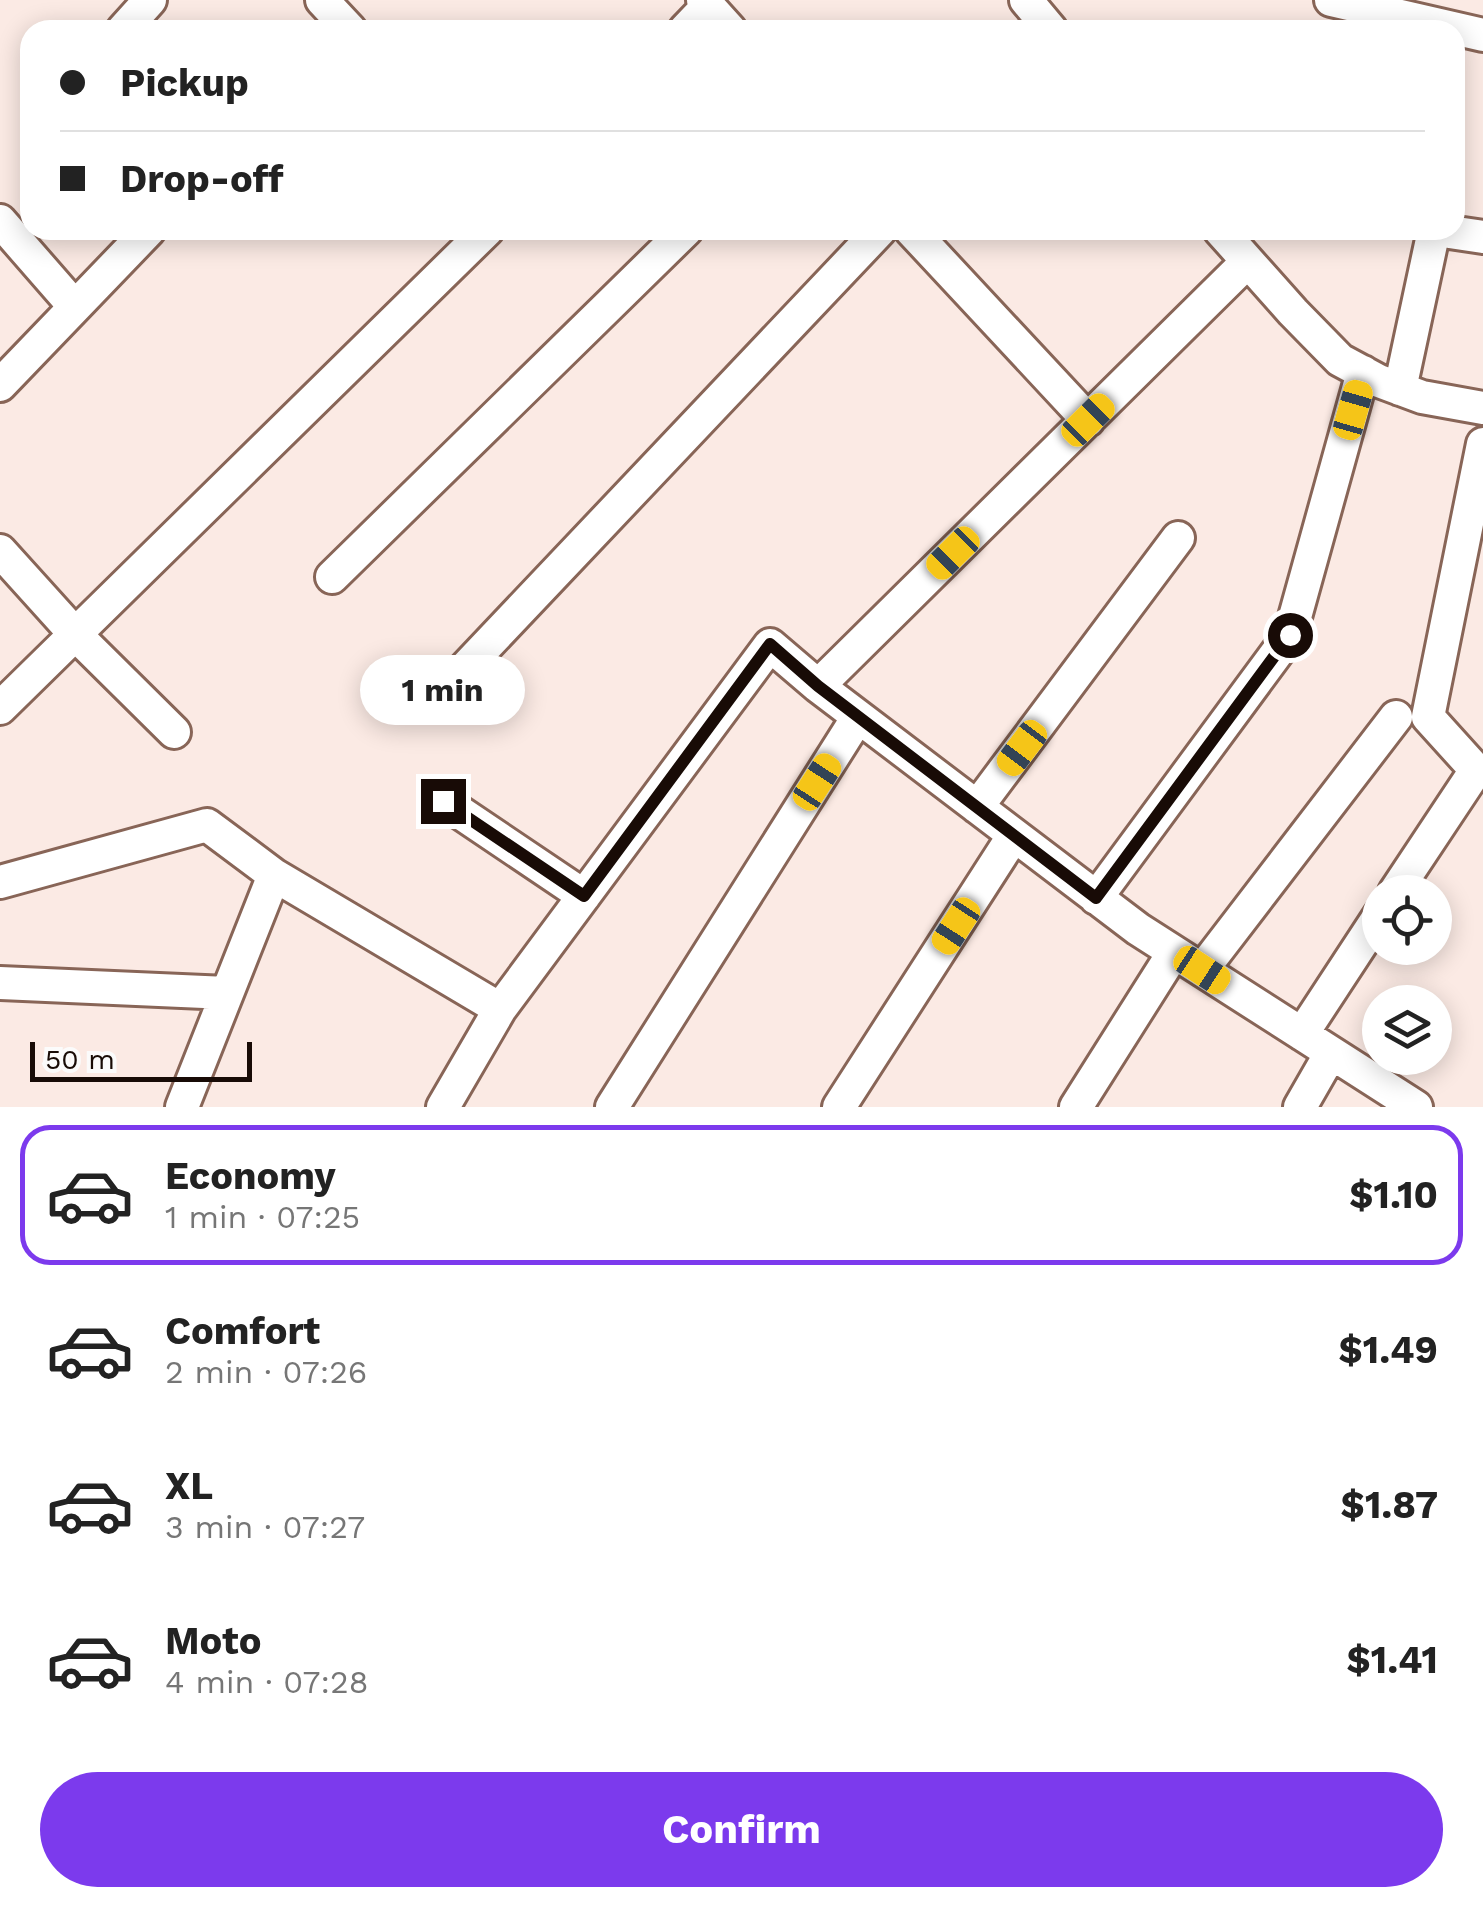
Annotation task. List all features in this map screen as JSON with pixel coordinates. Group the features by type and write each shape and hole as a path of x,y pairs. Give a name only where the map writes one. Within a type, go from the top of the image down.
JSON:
{"street":[{"path":"132,20 150,0"},
{"path":"322,0 339,20"},
{"path":"1026,0 1043,20"},
{"path":"1331,0 1420,20"},
{"path":"0,221 75,307"},
{"path":"0,386 139,240"},
{"path":"0,708 478,240"},
{"path":"332,577 676,240"},
{"path":"451,682 871,240"},
{"path":"920,240 1088,420"},
{"path":"1228,240 1340,360 1422,397 1483,408"},
{"path":"1400,389 1433,240"},
{"path":"818,686 1247,262"},
{"path":"1096,898 1290,635 1364,372"},
{"path":"1406,875 1476,770 1428,717 1483,444"},
{"path":"978,807 1178,538"},
{"path":"0,551 75,634 174,732"},
{"path":"443,1107 500,1008 770,644 858,717 1138,929 1416,1107"},
{"path":"612,1107 858,717"},
{"path":"1202,970 1396,717"},
{"path":"443,801 584,896"},
{"path":"0,882 207,824 274,875 500,1008"},
{"path":"839,1107 1014,835"},
{"path":"182,1107 274,875"},
{"path":"1302,1034 1362,943"},
{"path":"1076,1107 1174,952"},
{"path":"0,983 227,993"},
{"path":"1300,1107 1331,1053"}],"route":[{"path":"443,801 584,896 770,644 818,686 1096,898 1290,635"}]}
